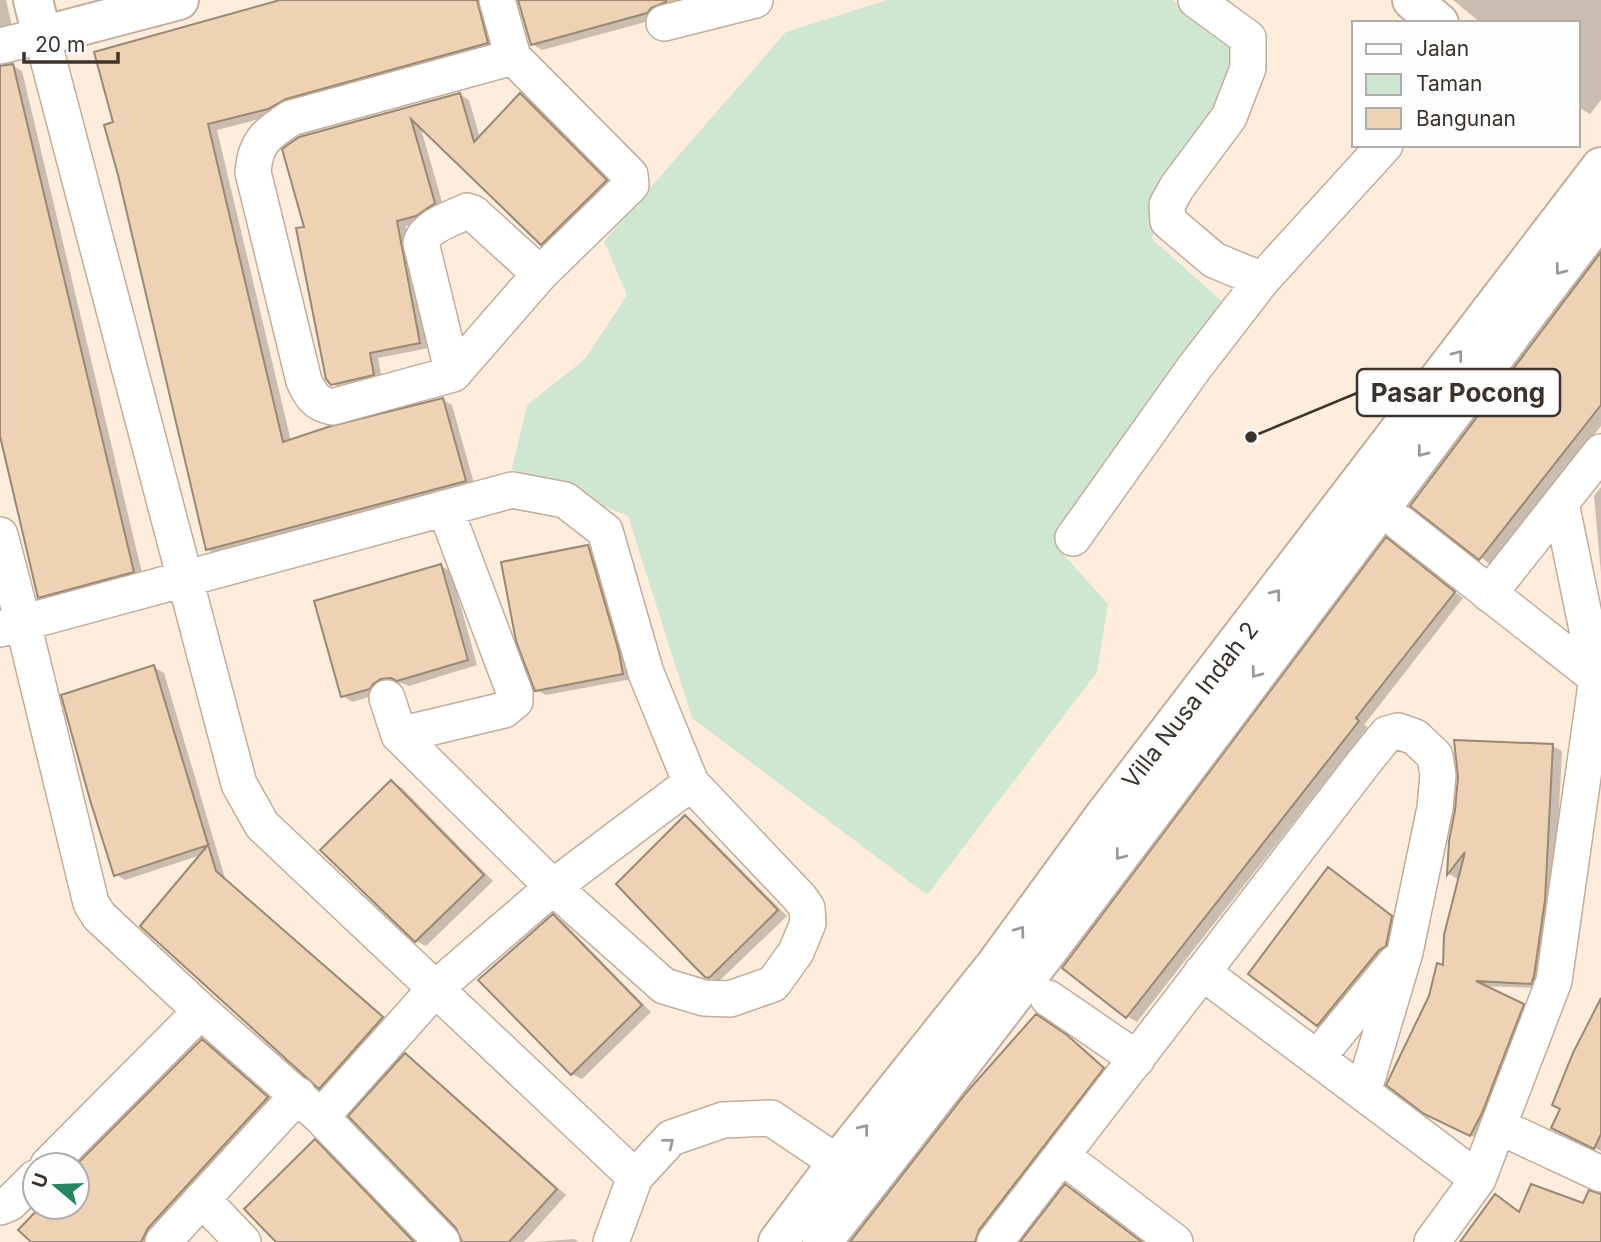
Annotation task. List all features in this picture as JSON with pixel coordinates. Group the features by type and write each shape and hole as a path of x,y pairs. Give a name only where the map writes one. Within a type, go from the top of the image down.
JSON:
{"main road":[{"path":"33,0 42,36 179,0"},
{"path":"1412,0 1437,21"},
{"path":"1580,144 1601,164"},
{"name":"Villa Nusa Indah 2","path":"1378,508 1601,164"},
{"name":"Villa Nusa Indah 2","path":"778,1242 853,1173 1023,982 1378,508 1601,216"},
{"name":"Villa Nusa Indah 2","path":"822,1242 853,1173"}],"street":[{"path":"497,0 513,57 630,175 631,185 540,274 453,374 332,407 319,404 311,396 304,381 253,172 254,155 261,142 290,118 513,57"},
{"path":"664,23 755,0"},
{"path":"1198,0 1248,38 1248,68 1229,117 1177,187 1167,205 1168,221 1214,260 1262,279"},
{"path":"0,46 42,36 239,784 262,825 635,1177"},
{"path":"1073,538 1194,368 1262,279 1383,147"},
{"path":"453,374 421,243 428,231 467,211 473,212 540,274"},
{"path":"1489,594 1601,452"},
{"path":"12,626 512,490 565,500 605,531 646,673 691,783 807,908 808,923 796,952 773,984 730,999 704,998 664,986 553,887 399,735 387,698"},
{"path":"1432,1242 1478,1179 1554,981 1597,678 1562,503"},
{"path":"399,735 504,710 515,701 515,694 445,508"},
{"path":"1378,508 1597,678"},
{"path":"0,535 12,626 91,903 99,916 201,1011 310,1106 442,1242"},
{"path":"995,1242 1364,761 1387,734 1398,731 1415,737 1435,756 1438,775 1435,808 1405,952 1363,1093"},
{"path":"163,1242 202,1199 310,1106 436,988 553,887 691,783"},
{"path":"1317,1058 1405,952"},
{"path":"1202,972 1478,1179"},
{"path":"1023,982 1137,1059"},
{"path":"62,1151 201,1011"},
{"path":"611,1242 635,1177 671,1138 723,1119 771,1118 853,1173"},
{"path":"1498,1126 1601,1174"},
{"path":"1062,1156 1175,1242"},
{"path":"0,1207 10,1203 21,1192"},
{"path":"202,1199 243,1242"}],"green space":[{"path":"887,0 1172,0 1226,40 1243,89 1151,238 1236,314 1055,545 1108,604 1097,672 927,895 692,718 628,516 512,469 527,405 585,359 627,295 604,241 786,32"}],"building":[{"path":"280,0 477,0 488,43 286,99 268,109 208,124 283,442 331,426 443,398 466,481 206,550 104,125 113,122 94,52"},
{"path":"518,0 666,2 651,8 647,13 531,45"},
{"path":"13,64 134,572 38,598 0,436 0,66"},
{"path":"460,93 474,142 520,93 607,180 541,245 411,119 435,203 416,216 397,221 420,343 370,353 374,375 331,385 326,379 296,228 304,227 282,149 299,137"},
{"path":"1601,252 1601,405 1479,560 1410,506"},
{"path":"1386,537 1455,592 1356,718 1359,721 1126,1018 1062,968"},
{"path":"588,545 623,674 535,691 516,641 501,562"},
{"path":"441,564 468,660 397,681 391,678 381,679 370,689 341,697 314,601"},
{"path":"154,665 216,871 383,1017 319,1089 140,926 208,845 114,876 61,695"},
{"path":"1454,740 1553,744 1545,900 1534,976 1531,984 1476,981 1524,1004 1482,1113 1470,1136 1424,1114 1386,1085 1429,996 1437,963 1443,965 1444,935 1465,852 1447,875 1458,777"},
{"path":"391,780 484,875 415,942 320,850"},
{"path":"685,815 778,910 709,978 691,963 616,884"},
{"path":"1328,867 1392,916 1386,946 1379,950 1317,1026 1248,974"},
{"path":"553,914 642,1005 571,1075 478,980"},
{"path":"1601,998 1601,1134 1594,1149 1551,1128 1560,1109 1552,1105 1573,1053"},
{"path":"1036,1014 1067,1035 1104,1068 979,1230 975,1242 850,1242 966,1093"},
{"path":"202,1039 268,1097 148,1228 141,1242 31,1242 18,1230 27,1221 91,1221 90,1151"},
{"path":"405,1053 557,1189 509,1242 462,1242 456,1228 348,1116"},
{"path":"315,1139 414,1242 276,1242 244,1209"},
{"path":"1065,1184 1142,1242 1020,1242"},
{"path":"1531,1184 1583,1203 1589,1190 1601,1194 1601,1242 1460,1242 1495,1194 1519,1212"}],"place":[{"name":"Pasar Pocong","path":"1251,437"}]}
